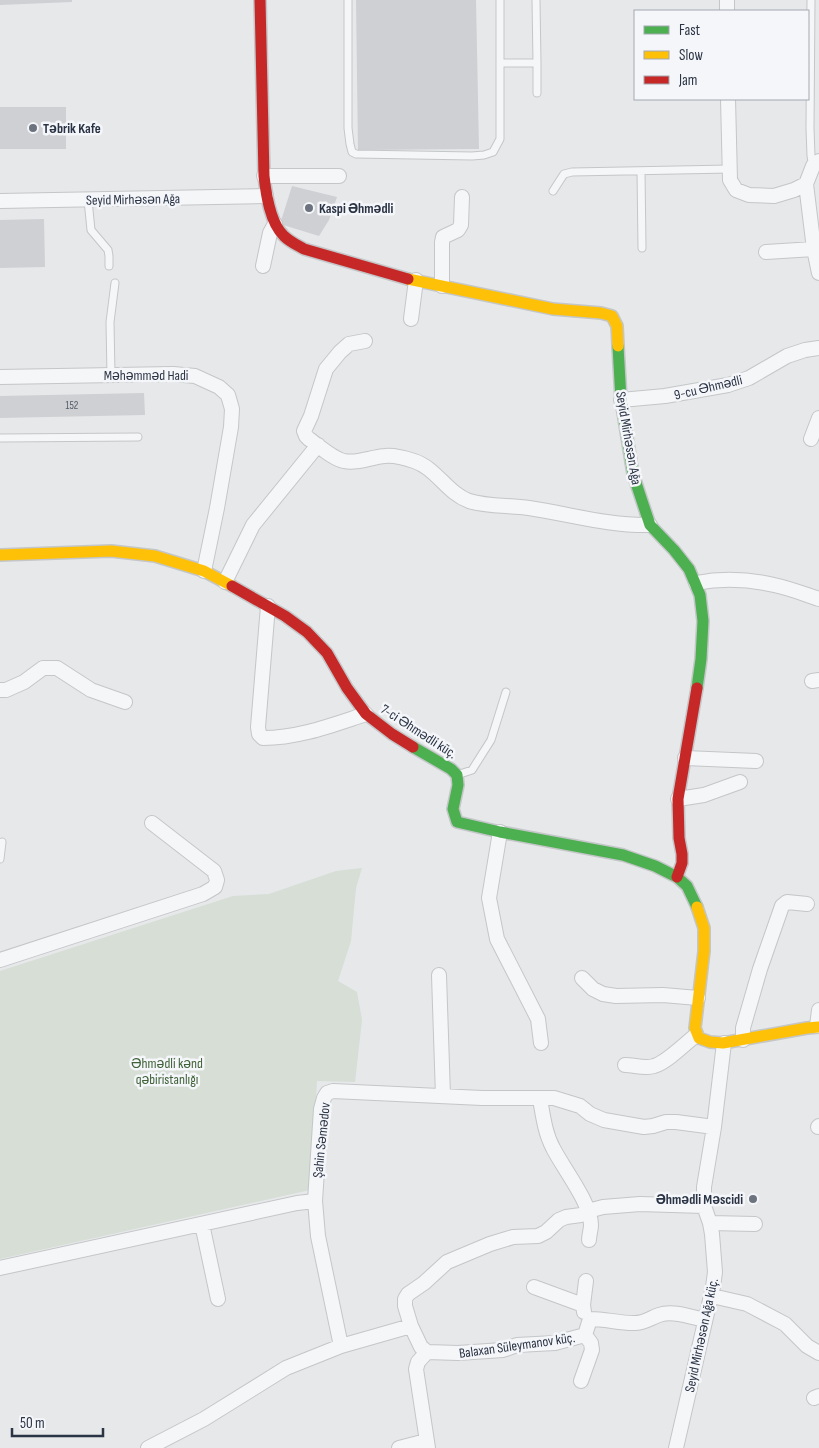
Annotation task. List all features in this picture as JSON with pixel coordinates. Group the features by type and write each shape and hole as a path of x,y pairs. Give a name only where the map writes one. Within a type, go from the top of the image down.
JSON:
{"street":[{"name":"Seyid Mirhəsən Ağa","path":"260,0 264,176 266,196 275,224 282,235 304,249 371,270 553,309 601,313 612,316 616,326 620,400 633,474 650,525 674,550 689,569 696,583 700,596 703,621 698,692 678,799 682,863 677,877"},
{"path":"728,100 730,174 736,190 749,195 774,196 806,184"},
{"path":"816,163 806,184 819,273"},
{"path":"264,176 339,176"},
{"name":"Seyid Mirhəsən Ağa","path":"0,201 266,196"},
{"path":"442,286 443,237 458,230 461,225 462,197"},
{"path":"263,266 270,233 275,224"},
{"path":"766,252 814,249"},
{"path":"411,319 416,280"},
{"path":"365,340 348,344 326,369 311,416 304,431 308,439 337,459 344,462 355,462 384,456 396,456 426,466 450,489 468,500 490,505 530,508 589,520 650,525"},
{"name":"9-cu Əhmədli","path":"620,400 665,396 728,385 748,378 788,356 805,350 819,348"},
{"name":"Məhəmməd Hadi","path":"0,377 173,374 195,376 218,387 228,395 232,409 231,427 218,508 204,571"},
{"path":"811,440 819,418"},
{"path":"225,582 253,525 318,445"},
{"name":"7-ci Əhmədli küç.","path":"0,555 111,551 155,556 204,571 285,616 307,632 327,653 346,688 366,714 392,734 451,769 457,775 458,781 452,810 457,822 623,855 655,866 677,877"},
{"path":"696,583 712,580 741,580 774,585 819,599"},
{"path":"268,606 258,726 259,734 263,738 281,738 307,733 366,714"},
{"path":"0,690 6,690 24,682 43,668 57,668 91,690 125,702"},
{"path":"686,758 756,761"},
{"path":"678,799 704,795 740,782"},
{"path":"0,960 202,894 215,887 214,871 152,824"},
{"path":"500,832 489,898 497,939 538,1018 541,1043"},
{"path":"677,877 687,886 694,899 704,928 704,951 696,1028 696,1035 700,1040 709,1042 743,1040 805,1027 818,1027 819,1010"},
{"path":"743,1040 743,1028 760,969 782,906 787,902 807,904"},
{"path":"439,975 443,1096"},
{"path":"582,978 593,989 603,994 616,996 663,994 698,998"},
{"path":"625,1064 655,1066 696,1035"},
{"name":"Seyid Mirhəsən Ağa küç.","path":"676,1448 712,1296 715,1272 710,1222 704,1206 704,1187 714,1128 724,1042"},
{"name":"Şahin Səmədov","path":"315,1201 321,1109 327,1093 333,1091 443,1096 554,1098 580,1106 590,1114 604,1120 644,1128 666,1122 714,1128"},
{"path":"540,1099 546,1133 588,1211 591,1224 589,1240"},
{"path":"0,1268 297,1203 315,1201 318,1236 341,1346"},
{"path":"399,1448 427,1444 416,1369 418,1362 427,1352 421,1346 411,1326 405,1306 405,1299 408,1294 424,1283 447,1262 490,1244 513,1237 538,1236 546,1232 559,1220 603,1207 640,1204 704,1206"},
{"path":"710,1222 755,1224"},
{"path":"202,1224 218,1299"},
{"path":"586,1281 582,1305 585,1314 590,1319"},
{"path":"534,1287 582,1305"},
{"path":"712,1296 746,1304 784,1324 807,1346 819,1354"},
{"name":"Balaxan Süleymanov küç.","path":"427,1352 458,1354 503,1350 517,1345 555,1343 585,1335 590,1319 641,1323 660,1314 670,1313 705,1320"},
{"path":"148,1448 204,1419 286,1368 341,1346 411,1326"},
{"path":"581,1380 592,1350 591,1344 585,1335"}],"lane":[{"path":"348,0 348,128 352,152 356,154 472,156 493,152 500,138 500,0"},
{"path":"536,0 537,93"},
{"path":"811,0 810,156 816,163"},
{"path":"500,63 537,63"},
{"path":"553,191 564,174 572,172 641,171 730,174"},
{"path":"641,171 642,248"},
{"path":"88,200 91,230 108,250 109,266"},
{"path":"111,375 110,322 115,283"},
{"path":"0,438 138,437"},
{"path":"457,775 472,770 491,740 506,692"},
{"path":"0,859 2,842"}],"green space":[{"name":"Əhmədli kənd qəbiristanlığı","path":"362,868 356,888 351,941 338,981 357,992 362,1020 355,1082 317,1081 310,1190 0,1259 0,971 233,896 269,894 336,871"}],"building":[{"path":"0,0 72,0 72,2 0,5"},
{"path":"356,0 476,0 479,149 358,150"},
{"name":"Təbrik Kafe","path":"0,107 66,107 66,149 0,149"},
{"name":"Kaspi Əhmədli","path":"292,186 337,197 329,220 319,236 280,224"},
{"path":"44,219 45,267 0,268 0,220"},
{"path":"144,393 145,415 0,418 0,396"}],"traffic: fast":[{"path":"618,346 621,400 633,474 650,525 689,569 700,595 703,621 697,688"},
{"path":"413,747 451,769 457,775 458,785 453,809 457,822 623,855 655,866 677,877 687,886 697,907"}],"traffic: slow":[{"path":"408,279 553,309 601,313 612,316 617,326 618,346"},
{"path":"0,555 111,551 155,556 204,571 232,586"},
{"path":"697,907 704,928 704,951 695,1028 699,1038 710,1042 723,1043 819,1027"}],"traffic: jam":[{"path":"260,0 264,176 275,224 286,238 304,249 408,279"},
{"path":"232,586 285,616 307,632 327,653 347,688 366,714 413,747"},
{"path":"677,877 682,863 678,799 697,688"}],"place":[{"name":"Təbrik Kafe","path":"33,128"},
{"name":"Kaspi Əhmədli","path":"309,208"},
{"name":"Әhmәdli Mәscidi","path":"753,1199"}]}
